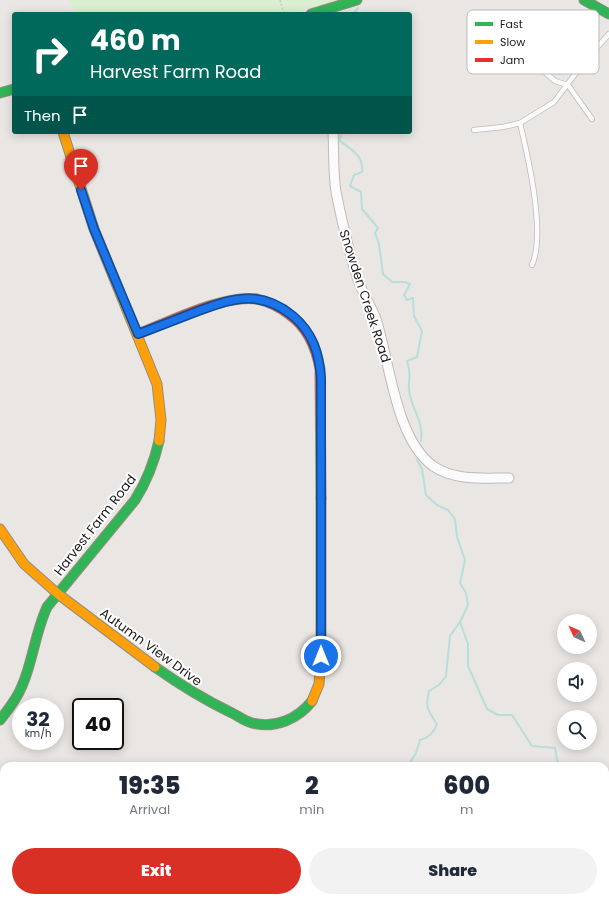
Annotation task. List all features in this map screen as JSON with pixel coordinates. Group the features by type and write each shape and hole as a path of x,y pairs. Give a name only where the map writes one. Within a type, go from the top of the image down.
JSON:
{"street":[{"path":"324,12 336,10 357,0"},
{"path":"584,0 609,14"},
{"name":"Harvest Farm Road","path":"0,720 14,702 24,682 40,621 47,607 135,500 146,483 154,464 159,440 160,403 157,384 138,334 94,229 65,134"},
{"name":"Snowden Creek Road","path":"333,134 336,190 344,230 359,282 375,318 402,418 414,448 433,465 445,473 458,477 509,478"},
{"name":"Autumn View Drive","path":"0,529 15,553 58,594 160,672 205,700 252,723 279,724 292,719 308,706 317,692 321,656 321,378 320,364 314,341 307,330 287,311 266,301 245,298 222,302 138,334"}],"lane":[{"path":"599,45 609,34"},
{"path":"547,74 555,81 568,85 592,119"},
{"path":"474,130 503,127 520,122 535,115 554,102 576,74"},
{"path":"520,122 531,172 538,242 536,256 532,265"}],"path":[{"path":"280,0 283,12"}],"green space":[{"path":"68,0 336,0 297,12 76,12"}],"waterway":[{"path":"355,12 358,8"},
{"path":"341,134 340,141 349,147 361,162 362,172 354,175 350,186 361,192 362,209 378,228 375,233 379,244 383,274 392,282 404,282 410,284 404,295 407,300 413,298 414,316 422,331 417,357 407,361 410,373 410,396 421,426 421,441"},
{"path":"410,762 416,753 420,740 431,735 437,724 431,716 427,705 429,691 439,685 446,676 450,636 460,622 468,605 466,593 460,583 465,560 457,537 455,519 448,510 437,505 426,495 422,469 417,460"},
{"path":"460,622 468,644 468,666 487,709 498,715 512,715 532,746 555,748 558,762"}],"traffic: fast":[{"path":"318,12 357,0"},
{"path":"584,0 609,14"},
{"path":"0,93 12,90"},
{"path":"0,720 20,691 29,667 47,607 135,500 150,472 159,441"},
{"path":"155,667 201,697 243,719 261,725 269,725 285,721 300,713 312,701"}],"traffic: slow":[{"path":"64,134 94,229 157,384 161,420 159,441"},
{"path":"312,701 319,684 321,656 321,498"},
{"path":"0,529 24,564 58,594 155,667"}],"traffic: jam":[{"path":"138,334 197,310 229,301 244,299 257,299 270,303 296,320 302,326 310,339 316,353 320,369 321,498"}],"route":[{"path":"81,190 94,229 138,334 222,302 245,298 266,301 287,311 307,330 314,341 318,352 321,378 321,656"}]}
